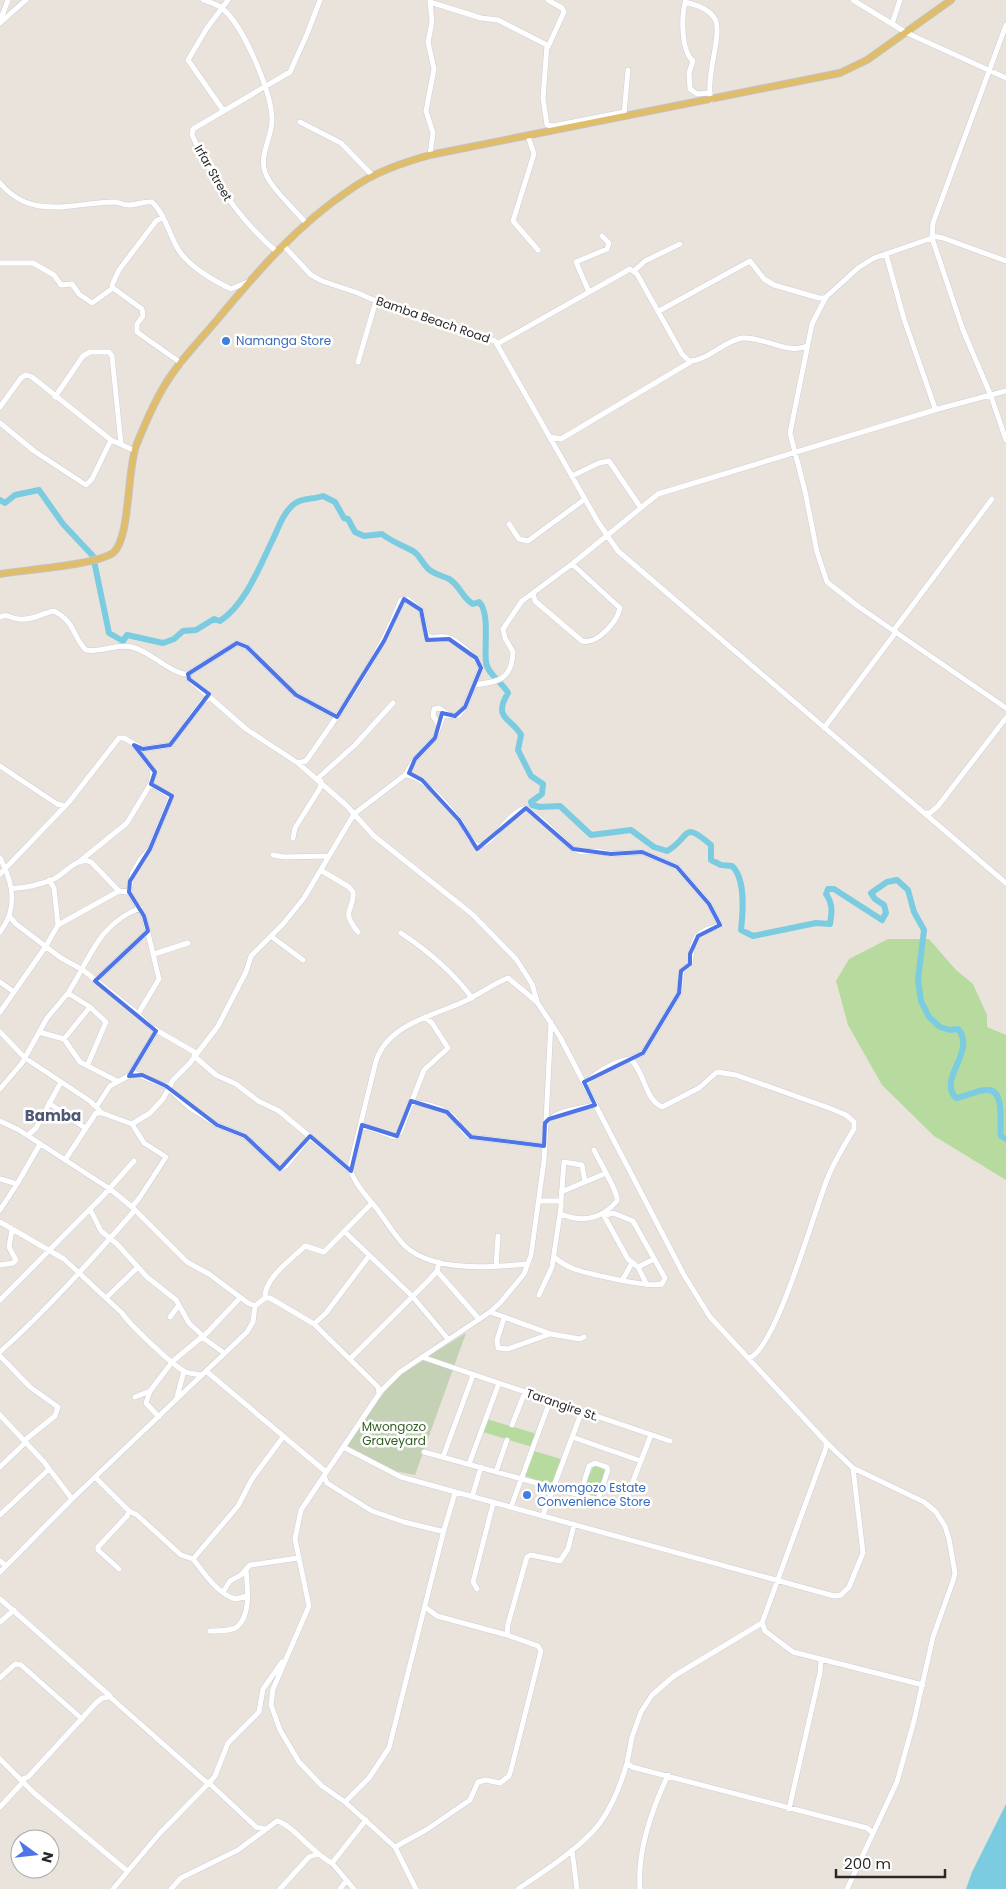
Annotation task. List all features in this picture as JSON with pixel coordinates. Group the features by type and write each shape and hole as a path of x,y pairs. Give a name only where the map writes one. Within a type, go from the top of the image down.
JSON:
{"main road":[{"path":"0,574 94,560 116,550 124,533 135,451 152,408 164,386 250,281 283,245 306,223 336,199 373,176 430,156 624,114 843,72 867,60 951,0"}],"street":[{"path":"0,22 8,0"},
{"path":"0,22 26,0"},
{"path":"203,0 222,8 246,40 264,88 272,120 264,157 265,173 306,223"},
{"path":"223,110 188,60 228,0"},
{"name":"Irfar Street","path":"277,252 239,214 218,185 192,135 193,129 290,72 308,34 320,0"},
{"path":"548,0 562,8 564,12 547,48 543,98 547,125 553,126 624,114 628,70"},
{"path":"854,0 907,33 1006,78"},
{"path":"892,24 900,0"},
{"path":"430,156 433,134 426,106 434,69 428,42 432,22 430,1 481,18 498,20 545,43 547,48"},
{"path":"686,1 705,9 715,19 717,30 708,78 710,97 697,94 690,89 689,73 693,61 687,55 681,24 686,1"},
{"path":"1006,25 933,223 932,237 963,330 991,396 1006,440"},
{"path":"300,122 341,143 373,176"},
{"path":"528,136 534,154 513,221 538,250"},
{"path":"0,183 12,196 18,199 58,209 114,202 128,205 150,201 156,206 168,226 179,251 219,283 234,289 244,282 250,281"},
{"path":"113,288 112,285 119,270 156,220 162,218"},
{"path":"589,292 576,262 607,249 609,243 602,236"},
{"path":"1006,261 943,238 932,237 886,254 858,268 826,297 817,312 807,346 790,433 825,578 860,607 1006,708"},
{"path":"498,344 626,270 634,271 645,261 680,244"},
{"name":"Bamba Beach Road","path":"283,245 311,274 322,281 492,339 498,344 607,536 635,567 1006,883"},
{"path":"886,254 921,372 934,406 938,409"},
{"path":"659,311 750,261 764,279 774,285 819,298 826,297"},
{"path":"0,263 33,263 54,275 61,284 72,284 79,294 92,303 113,288"},
{"path":"634,271 686,359 692,361"},
{"path":"113,288 142,310 143,316 137,324 137,332 181,363"},
{"path":"358,362 376,301"},
{"path":"550,437 561,439 724,344 743,338 793,348 807,346"},
{"path":"55,397 83,356 90,352 109,352 112,356 122,444"},
{"path":"0,407 26,375 32,377 111,440 135,451"},
{"path":"474,685 498,682 506,676 513,652 503,630 522,601 572,564 658,494 938,409 1006,392"},
{"path":"0,424 42,457 86,485 92,478 111,440"},
{"path":"572,476 599,462 609,461 641,508"},
{"path":"509,524 519,538 528,541 585,499"},
{"path":"824,728 992,499"},
{"path":"533,593 535,601 582,641 589,642 595,640 609,626 620,608 572,564"},
{"path":"298,763 306,761 337,717 384,641 404,599 421,610 427,636 433,639 444,637 449,639 476,658 480,668 465,707 459,715 448,714 439,708 434,709 433,716 439,725"},
{"path":"0,617 6,615 21,620 38,618 54,611 62,615 72,626 86,650 93,652 107,647 134,647 188,674"},
{"path":"188,674 237,643 247,648 296,695 337,717"},
{"path":"188,674 189,680 212,698 246,730 320,779 354,814 364,828 463,906 508,950 532,984 537,1002"},
{"path":"0,874 65,806 119,738 124,738 143,749 170,746 199,705 203,701 212,698"},
{"path":"293,838 295,828 320,788 320,779 393,704"},
{"path":"132,1124 150,1113 218,1026 246,972 252,956 272,937 304,898 308,888 322,870 354,814 405,775 414,759 435,738 440,718 448,714"},
{"path":"925,813 930,813 938,806 1006,718"},
{"path":"11,888 27,887 49,880 80,861 127,823 151,783 153,770 134,745"},
{"path":"0,766 57,804 65,806"},
{"path":"405,775 413,775 422,780 459,820 472,842 478,846 488,841 519,811 526,808 545,822 573,849 581,852 598,851 611,854 642,852 677,867 709,904 720,925 702,932 698,936 690,954 690,964 682,972 679,993 643,1053 618,1062 587,1082"},
{"path":"138,1014 159,979 154,954 140,908 129,892 132,874 140,860 150,849 171,799 170,795 154,787 151,783"},
{"path":"273,855 284,857 329,856"},
{"path":"0,858 6,869 11,888 12,910 10,917 0,932"},
{"path":"80,861 86,860 91,862 119,891"},
{"path":"322,870 349,887 353,892 348,911 349,919 358,932"},
{"path":"49,880 54,888 58,925"},
{"path":"0,1012 46,946 58,925 119,891 129,892"},
{"path":"0,1089 25,1058 47,1018 68,993 83,970 98,940 117,918 140,908"},
{"path":"10,917 16,924 46,946 83,970 157,1030 195,1055 216,1075 236,1084 258,1101 279,1111 310,1136 351,1171 372,1203 405,1246 440,1262 476,1268 528,1264"},
{"path":"95,981 148,932"},
{"path":"401,933 448,970 462,984 472,998"},
{"path":"272,937 304,960"},
{"path":"154,954 188,943"},
{"path":"0,982 14,992"},
{"path":"351,1171 378,1054 398,1032 425,1017 472,998 500,982 515,986 537,1002 551,1021 582,1078 587,1082 595,1105 684,1275 710,1316 828,1446 853,1468 924,1502 939,1516 949,1539 955,1573 933,1637 923,1686 897,1782 847,1889"},
{"path":"68,993 90,1007 106,1022 88,1064"},
{"path":"64,1040 90,1007"},
{"path":"362,1128 367,1127 397,1136 424,1070 448,1048 432,1023 425,1017"},
{"path":"416,1889 395,1847 345,1802 322,1786 305,1769 280,1730 273,1714 271,1698 284,1661 309,1606 295,1539 301,1510 380,1392 400,1372 490,1312 512,1290 524,1274 528,1264 539,1201 551,1021"},
{"path":"129,1076 157,1030"},
{"path":"0,1032 25,1058 97,1106 102,1113"},
{"path":"39,1032 64,1040 80,1062 88,1064 117,1081"},
{"path":"630,1059 637,1067 655,1102 662,1107 695,1091 714,1073 721,1071 846,1114 854,1122 854,1129 823,1188 781,1310 761,1346 749,1358"},
{"path":"97,1106 110,1086 134,1073 170,1087 190,1108 217,1125 245,1136 280,1169 284,1169 310,1136"},
{"path":"28,1136 36,1128 61,1082"},
{"path":"411,1102 447,1112 455,1118 464,1133 471,1136 544,1146"},
{"path":"49,1103 85,1128"},
{"path":"545,1125 549,1118 595,1105"},
{"path":"0,1467 55,1416 58,1408 30,1387 0,1354 58,1298 78,1272 111,1238 166,1157 144,1143 132,1124 102,1113 93,1115 64,1160"},
{"path":"0,1122 28,1136 110,1189 133,1208 188,1262 209,1274 240,1298 255,1306"},
{"path":"0,1210 40,1144"},
{"path":"594,1150 604,1174 618,1198 612,1207 603,1214"},
{"path":"539,1295 551,1272 554,1257 560,1224 561,1192 566,1160 582,1165 585,1182"},
{"path":"0,1300 110,1189 134,1161"},
{"path":"561,1192 604,1174"},
{"path":"0,1179 17,1184"},
{"path":"539,1201 561,1202"},
{"path":"0,1572 72,1499 96,1478 250,1327 255,1306 266,1298 268,1285 305,1246 324,1252 372,1203"},
{"path":"90,1209 101,1231 111,1238 138,1267 170,1294 189,1323 203,1337 224,1352"},
{"path":"554,1257 574,1269 647,1285 656,1286 665,1281 633,1221 613,1213 591,1218 571,1218 561,1214"},
{"path":"603,1214 632,1263 638,1267 647,1285"},
{"path":"560,1224 571,1218"},
{"path":"0,1222 50,1251 78,1272 145,1338 184,1371 204,1373 325,1474 327,1483 372,1511 404,1522 441,1531 444,1530"},
{"path":"0,1265 13,1263 16,1260 9,1246 12,1230"},
{"path":"344,1231 413,1297 448,1340"},
{"path":"496,1267 498,1236"},
{"path":"314,1324 326,1313 369,1256"},
{"path":"638,1267 654,1259"},
{"path":"350,1359 413,1297 437,1271 440,1262"},
{"path":"623,1279 632,1263"},
{"path":"106,1298 138,1267"},
{"path":"437,1271 479,1319"},
{"path":"159,1417 146,1403 150,1391 173,1361 203,1337 240,1298"},
{"path":"266,1298 289,1308 314,1324 378,1387 380,1392"},
{"path":"170,1317 179,1305"},
{"path":"490,1312 551,1334 580,1339 584,1337"},
{"path":"504,1318 497,1340 498,1348 508,1349 551,1334"},
{"name":"Tarangire St.","path":"422,1357 670,1441"},
{"path":"176,1400 184,1371"},
{"path":"443,1457 473,1375"},
{"path":"469,1464 499,1383"},
{"path":"135,1397 150,1391"},
{"path":"512,1425 524,1392"},
{"path":"511,1507 550,1400"},
{"path":"543,1516 552,1487 582,1411"},
{"path":"0,1414 26,1441 72,1499"},
{"path":"424,1452 624,1506 651,1435"},
{"path":"572,1437 641,1460"},
{"path":"193,1559 238,1506 252,1479 283,1438"},
{"path":"496,1472 507,1440"},
{"path":"344,1446 396,1476 834,1596 840,1595 849,1587 863,1554 853,1468"},
{"path":"518,1889 572,1850 599,1825 616,1796 627,1762 632,1737 641,1712 652,1695 674,1676 762,1622 828,1446"},
{"path":"580,1495 589,1466 595,1463 607,1467 608,1470 598,1500"},
{"path":"472,1498 480,1468"},
{"path":"0,1515 48,1470"},
{"path":"96,1478 129,1511 137,1515 180,1556 193,1559 206,1576 223,1592 236,1599 248,1596"},
{"path":"345,1802 369,1778 389,1748 455,1493"},
{"path":"477,1589 473,1582 493,1504"},
{"path":"120,1569 98,1550 98,1547 127,1516 129,1511"},
{"path":"507,1635 508,1624 527,1557 532,1555 560,1561 568,1549 574,1525"},
{"path":"223,1592 230,1581 242,1575 250,1565 298,1558"},
{"path":"0,1561 6,1566"},
{"path":"210,1632 237,1628 246,1610 248,1596 246,1569"},
{"path":"0,1598 256,1827 265,1829"},
{"path":"395,1847 426,1830 470,1800 478,1782 486,1780 500,1783 509,1776 525,1721 541,1651 538,1646 507,1635 437,1616 425,1607"},
{"path":"0,1622 14,1610"},
{"path":"762,1622 765,1631 787,1650 821,1661 894,1676 923,1686"},
{"path":"113,1889 126,1871 160,1833 215,1776 228,1743 259,1712 263,1689 284,1661"},
{"path":"789,1809 822,1666 821,1661"},
{"path":"0,1678 15,1664 21,1665 82,1719"},
{"path":"0,1807 23,1780 28,1777 102,1698 110,1696"},
{"path":"0,1759 34,1793 126,1871"},
{"path":"627,1762 632,1767 867,1828 873,1833"},
{"path":"640,1889 640,1868 651,1818 668,1775"},
{"path":"332,1864 366,1820"},
{"path":"179,1889 173,1886 191,1872 238,1850 274,1822 280,1821 332,1864 354,1889"},
{"path":"572,1850 578,1889"},
{"path":"280,1889 309,1857 318,1854"},
{"path":"340,1889 346,1881"}],"highlighted area":[{"path":"404,599 421,610 427,640 449,639 476,658 481,668 465,707 455,716 442,713 435,738 415,759 409,773 422,780 459,820 477,849 526,808 573,849 611,854 642,852 677,867 709,904 720,925 698,936 690,954 690,964 681,971 679,993 643,1053 584,1082 595,1105 549,1119 545,1123 544,1146 471,1137 447,1112 411,1101 397,1136 362,1125 351,1171 310,1136 280,1169 245,1136 217,1125 166,1086 142,1075 129,1076 156,1031 95,981 148,931 144,916 129,892 130,881 150,849 172,796 151,784 155,772 134,745 143,749 170,745 209,694 189,679 188,674 237,643 247,647 296,695 337,717 384,641"}],"green space":[{"path":"888,939 929,939 956,970 973,984 987,1015 987,1027 1006,1035 1006,1180 934,1136 882,1085 848,1025 836,981 849,959"},
{"name":"Mwongozo Graveyard","path":"466,1333 415,1475 395,1471 347,1446 379,1399 396,1378 413,1365"},
{"path":"487,1419 537,1434 532,1447 483,1432"},
{"path":"534,1451 561,1459 552,1485 525,1476"},
{"path":"594,1465 607,1471 597,1497 582,1492"}],"water":[{"path":"1006,1804 1006,1889 966,1889 972,1872"}],"waterway":[{"path":"0,500 5,503 15,495 39,490 63,524 93,556 109,633 123,641 127,635 163,643 174,639 183,631 196,630 214,619 220,621 229,614 245,594 290,507 301,500 323,496 335,502 355,532 364,536 382,534 413,551 428,569 449,579 469,601 473,604 479,602 482,607 486,621 487,666 508,693 502,708 503,713 521,735 518,750 531,776 543,784 542,794 531,802 532,805 540,807 560,806 591,835 631,830 654,847 667,851 675,846 687,833 695,833 711,845 711,860 721,865 732,866 740,879 742,887 741,930 753,936 816,923 830,924 831,908 826,894 828,889 834,889 882,920 886,913 884,905 875,899 871,893 887,882 897,880 908,890 914,912 924,930 918,980 921,1001 929,1017 940,1027 950,1030 958,1029 963,1038 961,1055 953,1074 951,1090 956,1098 982,1090 992,1091 999,1101 1001,1136 1006,1139"}],"place":[{"name":"Namanga Store","path":"226,341"},
{"name":"Mwomgozo Estate Convenience Store","path":"527,1495"}],"district":[{"name":"Bamba","path":"53,1116"}]}
